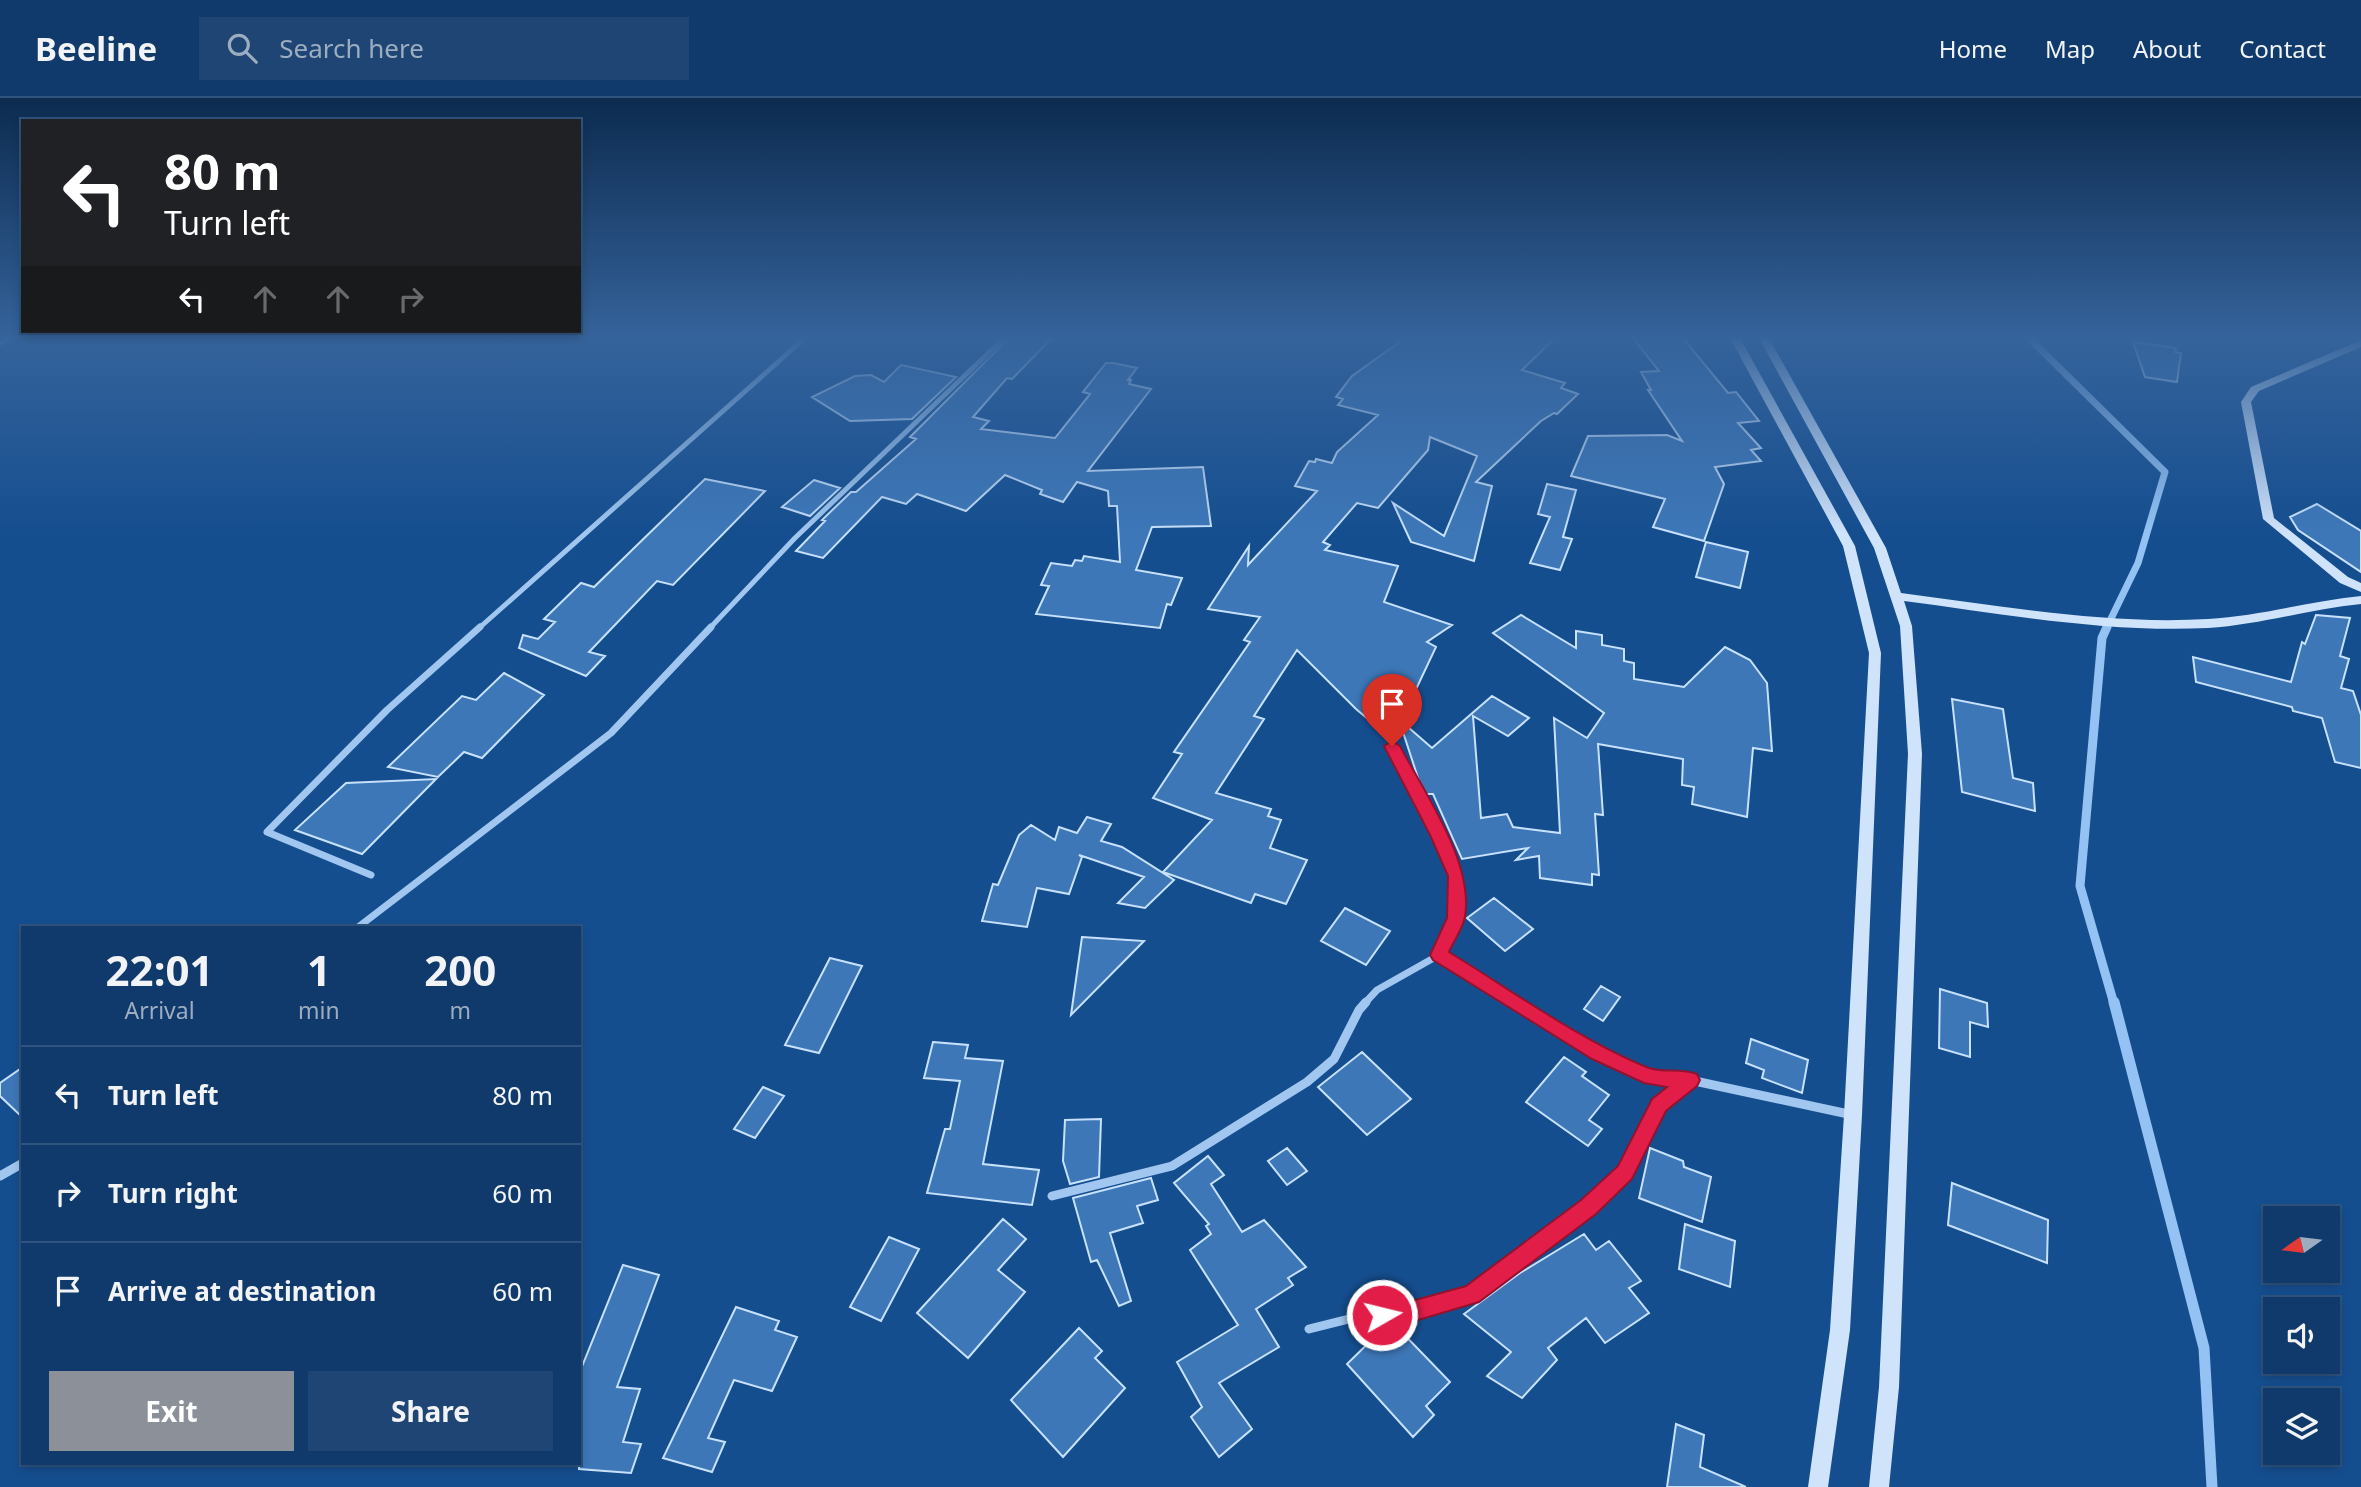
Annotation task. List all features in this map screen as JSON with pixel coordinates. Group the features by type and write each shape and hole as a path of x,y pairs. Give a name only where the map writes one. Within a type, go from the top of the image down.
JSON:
{"main road":[{"path":"1771,403 1849,546 1875,653 1840,1330 1818,1487"},
{"path":"1800,403 1880,548 1906,626 1915,754 1889,1387 1879,1487"},
{"path":"2246,403 2269,519 2344,580 2361,588"},
{"path":"1896,596 2046,615 2189,624 2292,612 2361,600"}],"street":[{"path":"371,875 267,832 387,710 732,403"},
{"path":"361,926 611,733 795,538 936,403"},
{"path":"1052,1196 1172,1166 1307,1082 1334,1059 1359,1010 1377,990 1439,955 1456,918 1456,876 1439,835 1392,746"},
{"path":"1439,955 1599,1053 1651,1077 1690,1080 1853,1115"},
{"path":"1309,1329 1357,1317 1408,1312 1472,1295 1589,1207 1625,1172 1659,1105 1690,1080"},
{"path":"0,1176 21,1164"}],"building":[{"path":"821,403 929,403 912,419 850,421"},
{"path":"944,403 985,403 973,417 989,421 981,429 1055,438 1083,403 1140,403 1088,471 1203,467 1211,526 1152,527 1136,570 1182,578 1171,605 1167,604 1160,628 1036,614 1049,586 1041,585 1051,563 1072,566 1075,560 1082,561 1084,556 1120,562 1117,506 1109,506 1108,491 1077,482 1063,502 1040,494 1042,490 1005,475 966,511 917,494 906,504 882,497 823,558 796,551 825,521 822,520 851,492 856,492 916,439 910,437"},
{"path":"1340,403 1569,403 1557,414 1554,413 1541,421 1476,482 1492,486 1474,561 1411,542 1393,503 1444,536 1477,456 1430,437 1428,450 1378,508 1357,503 1323,542 1330,545 1325,550 1398,566 1384,602 1452,625 1427,642 1436,647 1401,721 1432,748 1492,696 1529,718 1508,736 1473,716 1481,818 1507,814 1513,827 1560,833 1554,718 1587,738 1604,713 1493,633 1521,615 1576,648 1576,631 1602,635 1602,645 1624,649 1624,661 1634,663 1634,679 1684,687 1725,647 1750,660 1767,683 1772,751 1753,748 1747,817 1692,804 1694,787 1682,785 1683,759 1598,744 1603,815 1595,814 1599,875 1592,874 1592,885 1540,878 1539,856 1516,860 1528,848 1462,859 1433,794 1424,794 1400,723 1397,730 1387,735 1356,709 1297,650 1254,716 1264,719 1216,793 1271,809 1268,816 1281,820 1270,848 1307,860 1286,904 1255,894 1251,903 1163,872 1212,820 1153,798 1182,754 1174,752 1250,642 1244,640 1260,617 1208,609 1249,546 1248,565 1317,491 1295,486 1309,461 1315,462 1316,459 1332,463 1337,452 1378,415 1338,405"},
{"path":"1657,403 1745,403 1759,421 1738,423 1761,448 1751,450 1761,461 1715,467 1724,484 1704,541 1653,527 1665,499 1571,476 1588,436 1667,435 1682,441"},
{"path":"705,479 765,491 673,585 657,581 589,652 605,656 586,676 519,648 523,635 538,639 555,622 544,619 581,583 594,587"},
{"path":"814,480 840,488 810,516 782,507"},
{"path":"1547,484 1576,490 1563,537 1572,539 1560,570 1530,563 1550,517 1538,514"},
{"path":"2317,504 2361,531 2361,572 2298,530 2290,517"},
{"path":"1706,542 1748,552 1740,588 1696,577"},
{"path":"2316,615 2350,618 2340,656 2349,659 2341,688 2353,691 2361,715 2361,768 2335,762 2322,718 2293,711 2292,707 2196,682 2193,657 2291,682 2302,642 2305,644"},
{"path":"504,673 544,695 482,758 464,752 438,777 388,767 462,696 476,700"},
{"path":"1952,699 2003,709 2013,778 2033,783 2035,811 1962,792"},
{"path":"436,779 362,854 295,830 346,783"},
{"path":"1087,817 1111,824 1101,841 1122,847 1174,880 1145,908 1118,903 1144,877 1079,855 1082,857 1069,894 1037,888 1027,927 982,921 993,884 998,885 1019,835 1031,825 1055,840 1059,827 1077,833"},
{"path":"1494,898 1533,929 1505,951 1467,918"},
{"path":"1345,908 1390,931 1366,965 1321,941"},
{"path":"1082,937 1144,941 1071,1015"},
{"path":"830,958 862,966 819,1053 785,1045"},
{"path":"1601,986 1620,997 1603,1021 1584,1009"},
{"path":"1940,989 1987,1003 1988,1027 1970,1022 1970,1057 1939,1048"},
{"path":"1751,1039 1808,1060 1802,1093 1762,1078 1764,1070 1746,1063"},
{"path":"933,1042 968,1045 965,1058 1003,1061 983,1164 1039,1170 1032,1205 927,1193 945,1129 950,1129 960,1081 924,1078"},
{"path":"1362,1052 1411,1099 1367,1135 1318,1087"},
{"path":"1564,1057 1586,1072 1582,1076 1609,1095 1589,1120 1602,1129 1588,1146 1526,1102"},
{"path":"21,1068 21,1116 0,1096 0,1083"},
{"path":"763,1087 784,1096 755,1138 734,1129"},
{"path":"1101,1119 1099,1177 1070,1184 1063,1161 1065,1120"},
{"path":"1287,1148 1307,1171 1287,1185 1268,1161"},
{"path":"1650,1148 1683,1161 1684,1167 1711,1177 1702,1222 1639,1198"},
{"path":"1208,1156 1224,1175 1211,1184 1242,1232 1264,1220 1306,1267 1288,1278 1293,1285 1256,1309 1279,1347 1219,1383 1252,1429 1219,1457 1191,1417 1202,1407 1177,1362 1238,1325 1190,1250 1211,1234 1206,1226 1209,1224 1174,1183"},
{"path":"1151,1178 1158,1200 1137,1206 1143,1223 1110,1233 1131,1301 1119,1306 1097,1260 1091,1262 1073,1198"},
{"path":"1952,1183 2048,1220 2047,1263 1948,1225"},
{"path":"1003,1219 1026,1239 998,1270 1025,1292 968,1358 917,1313"},
{"path":"1685,1224 1735,1241 1730,1287 1679,1269"},
{"path":"1584,1234 1596,1250 1609,1241 1641,1281 1629,1288 1649,1313 1605,1343 1586,1318 1548,1348 1557,1360 1522,1398 1487,1376 1511,1352 1464,1314 1520,1273"},
{"path":"889,1237 919,1249 881,1321 850,1307"},
{"path":"623,1265 659,1275 617,1387 640,1389 623,1442 641,1444 631,1473 579,1469 581,1369"},
{"path":"736,1307 779,1321 775,1330 797,1337 772,1391 734,1380 708,1438 725,1442 712,1472 663,1458"},
{"path":"1391,1321 1450,1382 1426,1406 1434,1415 1413,1437 1347,1364"},
{"path":"1079,1328 1102,1351 1095,1358 1125,1388 1063,1457 1011,1400"},
{"path":"1676,1424 1704,1435 1700,1467 1746,1487 1667,1487"}],"waterway":[{"path":"2095,403 2165,472 2138,563 2106,629"},
{"path":"2107,627 2102,638 2080,886 2114,1004"},
{"path":"2114,1002 2204,1348 2212,1487"}],"route":[{"path":"1382,1315 1408,1312 1472,1295 1589,1207 1625,1172 1659,1105 1690,1080 1651,1077 1599,1053 1439,955 1456,918 1456,876 1439,835 1392,746"}]}
